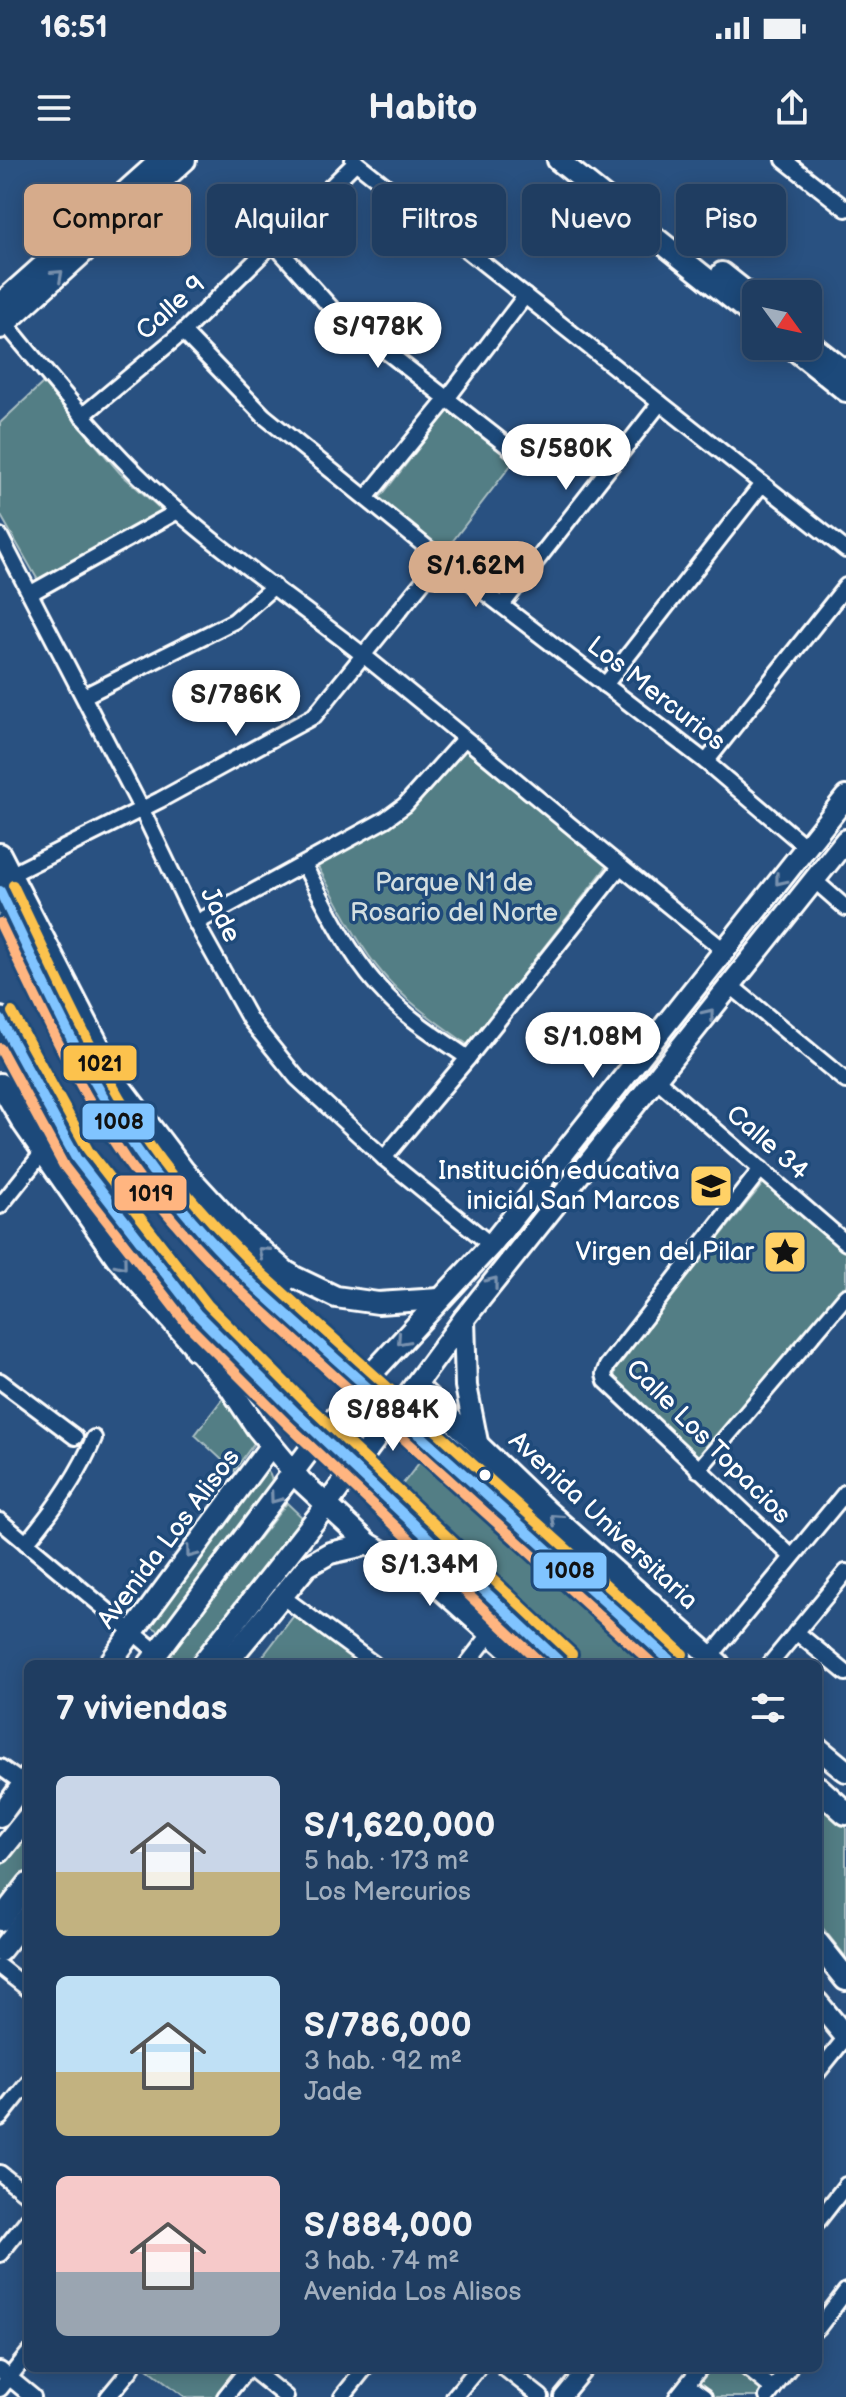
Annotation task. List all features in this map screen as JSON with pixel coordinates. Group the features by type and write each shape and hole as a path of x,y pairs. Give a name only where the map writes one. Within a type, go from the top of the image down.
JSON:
{"main road":[{"path":"4,882 65,1024 107,1104 132,1143 193,1222 268,1298 670,1660"},
{"path":"2,1026 76,1158 197,1314 556,1660"},
{"path":"268,1298 290,1275"},
{"path":"196,1349 215,1332"},
{"path":"584,1583 651,1604"},
{"path":"822,1792 846,1813"},
{"path":"822,1949 846,1979"}],"street":[{"path":"1,318 161,160"},
{"path":"1,318 185,160"},
{"path":"558,160 742,307"},
{"path":"580,160 742,289"},
{"path":"784,160 846,209"},
{"path":"354,161 846,550"},
{"name":"Calle 9","path":"332,184 354,161"},
{"name":"Calle 9","path":"82,416 183,332 262,256"},
{"path":"285,256 332,309 519,455"},
{"path":"366,498 525,296"},
{"path":"1,318 82,416 137,474 178,511 363,656 619,868 724,950"},
{"name":"Los Mercurios","path":"183,332 264,416 441,559 706,762 806,847"},
{"path":"822,353 846,372"},
{"path":"807,360 846,391"},
{"path":"502,605 660,403"},
{"path":"605,685 762,484"},
{"path":"31,593 178,511"},
{"name":"Jade","path":"0,536 142,810 228,985 271,1049 297,1078 384,1158 491,1245"},
{"path":"4,882 314,716 441,559"},
{"path":"84,696 234,621 274,586"},
{"path":"706,762 846,586"},
{"path":"196,923 386,819 405,805 464,739"},
{"path":"0,1521 132,1632 153,1659 321,1435 364,1382 491,1245 846,797"},
{"path":"205,1660 397,1413 464,1319 846,840"},
{"path":"0,854 4,882 119,1085 184,1171 240,1232 290,1275 336,1297 378,1303 439,1299"},
{"path":"304,865 369,977 405,1013 468,1058"},
{"path":"384,1158 619,868"},
{"path":"814,880 846,908"},
{"path":"731,986 846,1081"},
{"name":"Calle 34","path":"656,1079 846,1243"},
{"path":"0,1084 117,1258 229,1386 271,1445 294,1471 326,1506 369,1544 428,1578 521,1660"},
{"path":"601,1106 622,1122"},
{"path":"580,1131 601,1147"},
{"path":"0,1206 43,1152"},
{"name":"Calle Los Topacios","path":"761,1169 615,1355 604,1374 606,1381 791,1556"},
{"path":"698,1470 846,1296"},
{"path":"464,1319 466,1386 477,1442"},
{"path":"0,1381 75,1437"},
{"name":"Avenida Universitaria","path":"416,1385 547,1511 714,1660"},
{"path":"26,1543 52,1513 94,1438"},
{"name":"Avenida Los Alisos","path":"112,1660 271,1445"},
{"path":"714,1660 791,1556 846,1492"},
{"path":"229,1660 307,1566 330,1553 369,1544"},
{"path":"773,1660 843,1583"},
{"path":"280,1595 363,1660"},
{"path":"796,1632 846,1673"},
{"path":"470,1660 491,1633"},
{"path":"822,1751 846,1771"},
{"path":"0,1767 24,1779"},
{"path":"0,1816 24,1783"},
{"path":"0,1852 24,1822"},
{"path":"0,1920 24,1889"},
{"path":"0,1951 24,1921"},
{"path":"0,1967 24,1986"},
{"path":"822,2008 846,2037 822,2067"},
{"path":"0,2118 24,2088"},
{"path":"0,2173 24,2192"},
{"path":"822,2216 846,2185"},
{"path":"0,2254 24,2224"},
{"path":"822,2323 846,2291"},
{"path":"24,2358 3,2379 33,2397"},
{"path":"108,2397 129,2372"},
{"path":"225,2397 246,2372"},
{"path":"254,2372 286,2397"},
{"path":"342,2397 362,2372"},
{"path":"454,2397 475,2372"},
{"path":"509,2372 541,2397"},
{"path":"562,2397 583,2372"},
{"path":"677,2397 697,2372"},
{"path":"751,2372 770,2393 786,2372"},
{"path":"687,2385 704,2397"}],"green space":[{"path":"43,383 120,473 164,512 39,582 0,514 0,423"},
{"path":"448,411 514,461 445,551 379,499"},
{"name":"Parque N1 de Rosario del Norte","path":"465,750 607,866 468,1045 391,984 356,935 318,867 422,799"},
{"path":"765,1181 846,1253 846,1286 698,1464 614,1380 616,1365"},
{"path":"223,1398 254,1443 234,1471 195,1435"},
{"path":"429,1450 662,1660 568,1660 399,1489"},
{"path":"262,1463 276,1492 163,1633 149,1625"},
{"path":"287,1503 306,1521 196,1660 163,1660"},
{"path":"296,1613 354,1658 352,1660 260,1660"},
{"path":"822,1806 846,1827 846,1957 822,1927"},
{"path":"24,1837 24,1876 0,1906 0,1867"},
{"path":"152,2372 239,2372 220,2397 185,2397"},
{"path":"704,2372 743,2372 768,2391 764,2397 694,2397 688,2393"}],"transit line":[{"name":"1021","path":"13,885 110,1082 149,1144 204,1214 266,1277 683,1654"},
{"name":"1008","path":"0,891 100,1091 140,1154 195,1224 256,1287 670,1660"},
{"name":"1019","path":"0,923 59,1044 108,1132 153,1197 183,1232 247,1297 649,1660"},
{"name":"1021","path":"12,1012 88,1150 208,1305 307,1404 572,1654"},
{"name":"1008","path":"0,1019 76,1158 197,1314 297,1414 558,1660"},
{"name":"1019","path":"0,1048 64,1166 186,1323 287,1424 538,1660"}],"place":[{"name":"Institución educativa inicial San Marcos","path":"711,1186"},
{"name":"Virgen del Pilar","path":"785,1252"}]}
